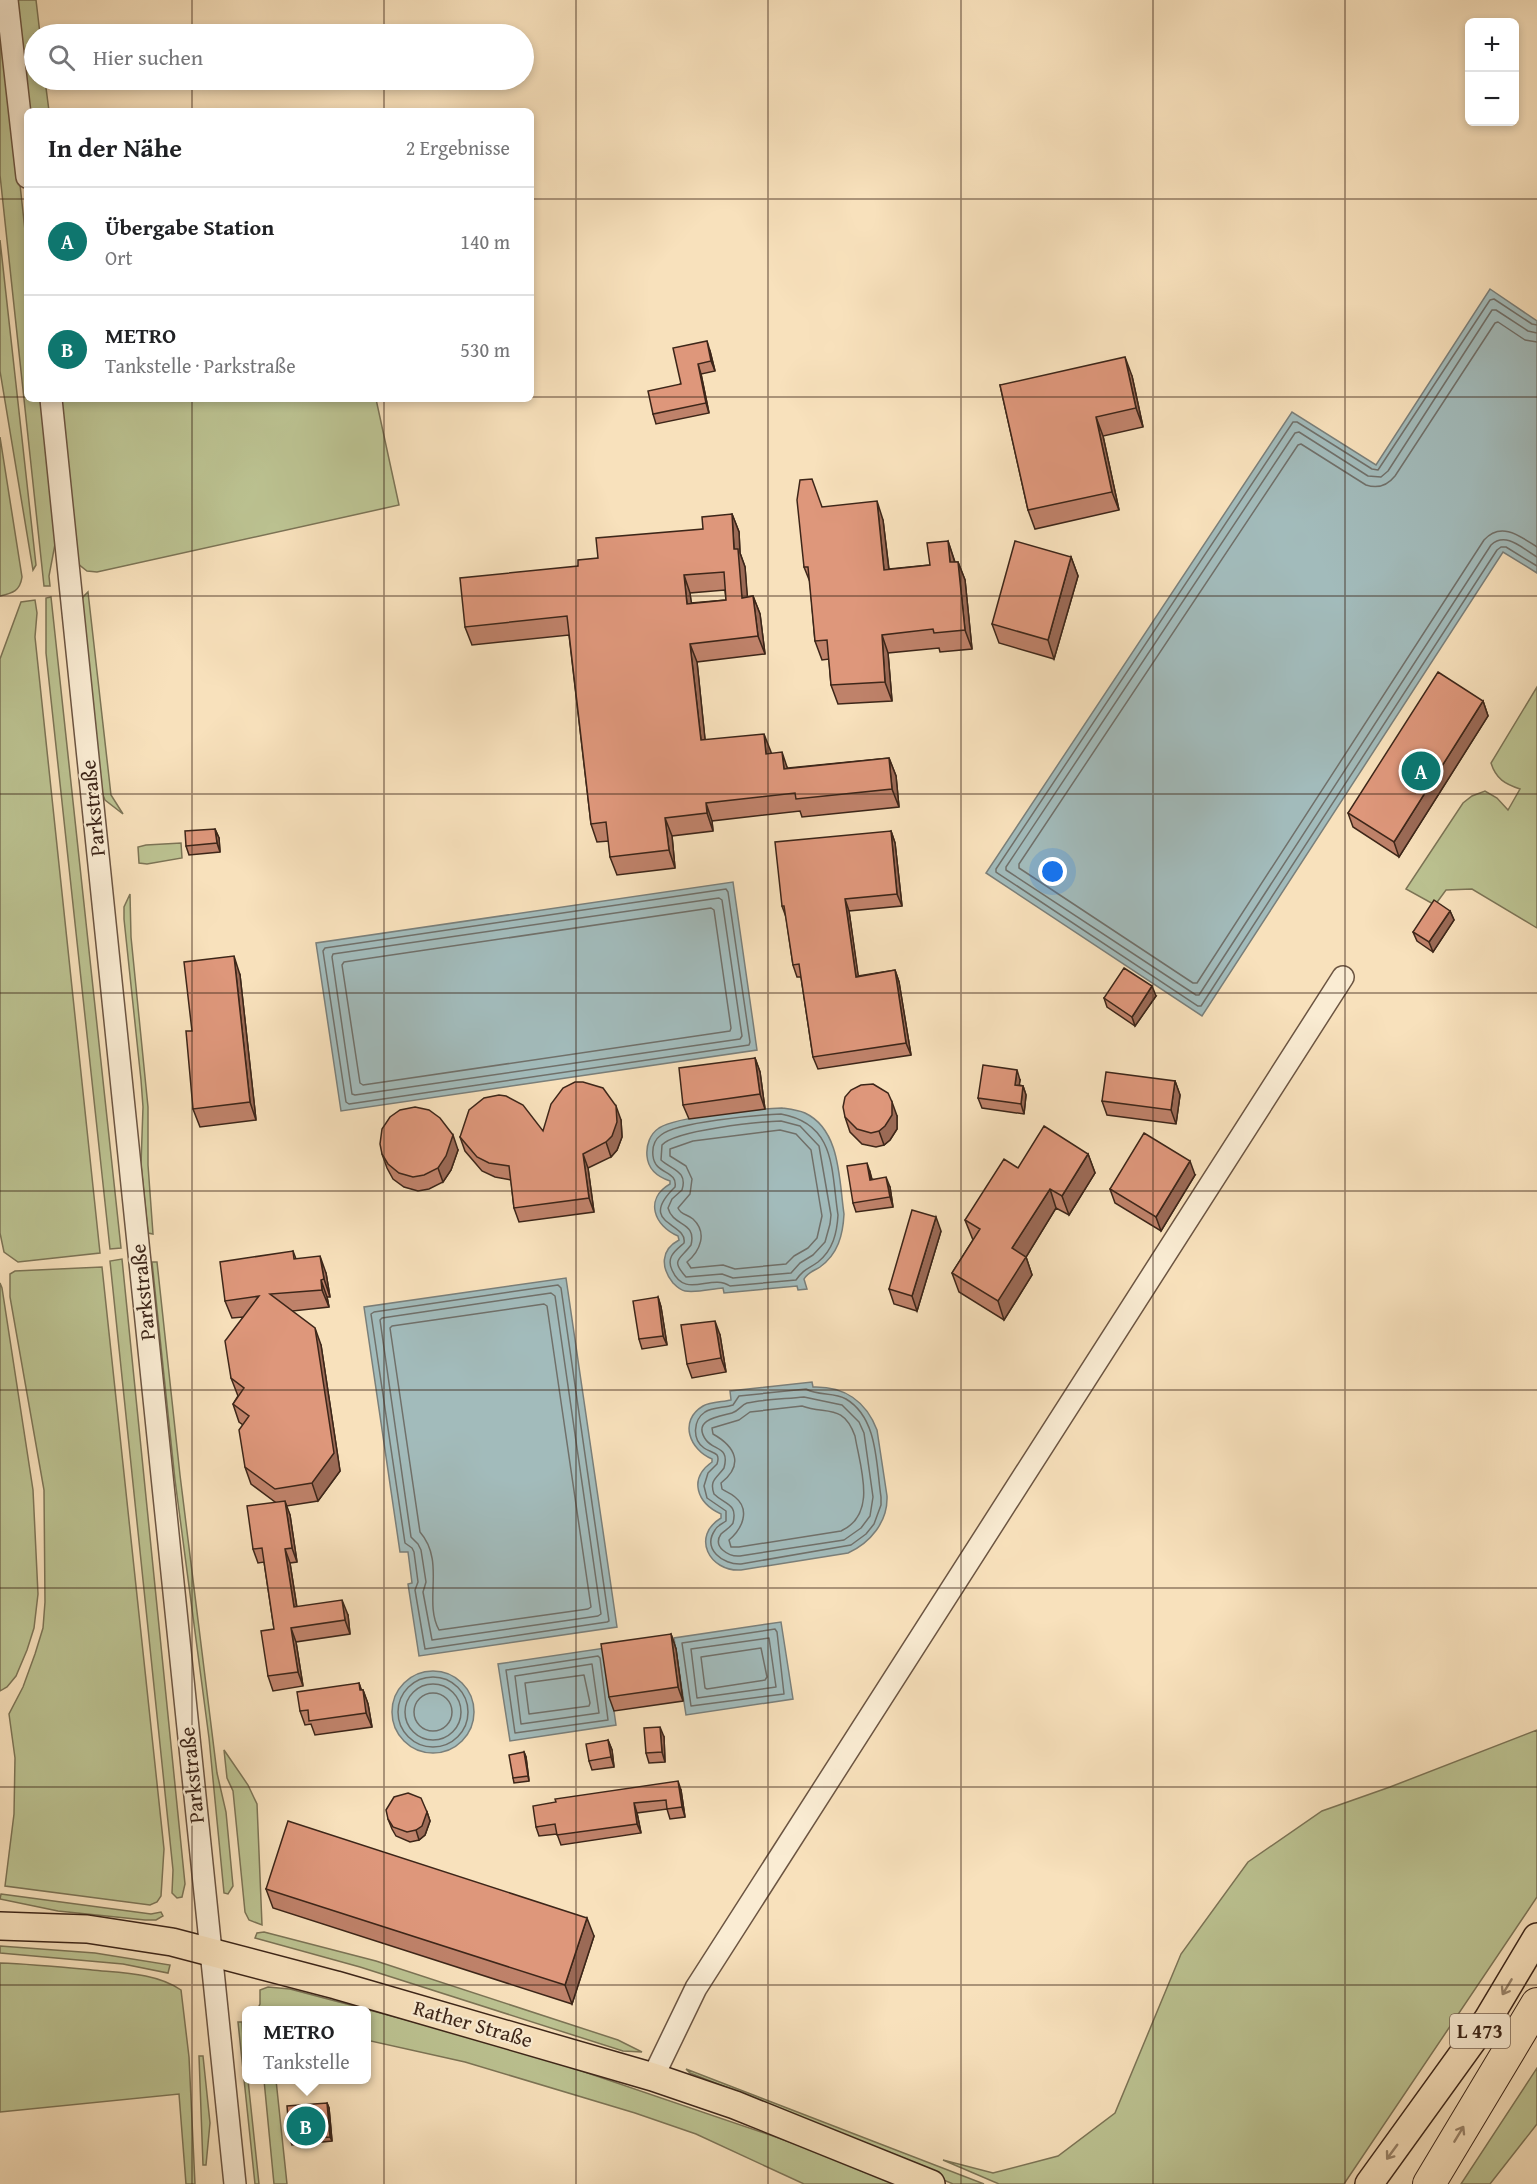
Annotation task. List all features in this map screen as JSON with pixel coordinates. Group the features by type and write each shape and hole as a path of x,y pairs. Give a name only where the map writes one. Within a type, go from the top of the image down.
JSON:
{"highway":[{"name":"L 473","path":"1429,2184 1537,2004"}],"main road":[{"name":"Rather Straße","path":"0,1926 87,1929 172,1942 336,1985 653,2077 735,2104 931,2184"},
{"name":"L 473","path":"1370,2184 1488,2019 1537,1936"}],"street":[{"path":"7,0 24,150"},
{"name":"Parkstraße","path":"51,402 235,2184"},
{"path":"653,2077 696,1988 1343,977"}],"green space":[{"path":"0,0 24,221 24,399 0,175"},
{"path":"16,0 36,0 39,24 24,24 24,74"},
{"path":"26,90 46,90 49,108 28,108"},
{"path":"0,240 36,565 33,570 0,371"},
{"path":"24,402 43,402 56,539 49,576 50,586 44,586"},
{"path":"61,402 377,402 399,505 97,572 87,571 77,563"},
{"path":"0,437 22,577 15,591 0,596"},
{"path":"88,592 111,795 123,814 105,800 101,790 80,606 83,597"},
{"path":"51,597 121,1248 110,1249 46,653 46,598"},
{"path":"35,600 37,613 35,637 100,1253 18,1262 4,1252 0,1233 0,659 21,602"},
{"path":"1537,687 1537,928 1472,889 1446,890 1435,905 1406,889 1463,803 1472,796 1485,791 1497,798 1508,810 1520,789 1502,780 1491,763"},
{"path":"181,843 182,858 147,864 139,863 138,847"},
{"path":"130,894 131,937 148,1107 148,1165 153,1234 148,1233 141,1165 143,1107 124,919 124,907"},
{"path":"122,1259 185,1884 182,1897 177,1898 172,1893 173,1870 110,1261"},
{"path":"152,1262 157,1262 180,1475 217,1773 226,1812 233,1886 228,1894 224,1893 209,1738 175,1480"},
{"path":"102,1267 164,1849 161,1896 157,1902 150,1905 5,1886 14,1814 15,1758 9,1714 23,1687 35,1654 43,1628 45,1602 44,1490 10,1297 10,1274 15,1271"},
{"path":"0,1283 33,1490 38,1594 34,1628 27,1650 16,1676 7,1687 0,1691"},
{"path":"1537,1730 1537,1897 1344,2184 999,2184 943,2160 993,2173 1058,2156 1115,2113 1181,1954 1248,1862 1322,1811"},
{"path":"224,1750 248,1785 257,1804 262,1925 249,1920 245,1912 233,1791 227,1778"},
{"path":"1,1894 151,1914 161,1912 163,1916 156,1920 145,1920 58,1911 0,1899"},
{"path":"264,1932 376,1961 618,2040 642,2052 623,2051 360,1967 255,1938 257,1933"},
{"path":"0,1946 95,1953 170,1965 168,1973 123,1964 0,1953"},
{"path":"0,1963 138,1975 161,1980 181,1990 189,2057 195,2184 186,2184 179,2094 0,2112"},
{"path":"268,1987 290,1989 354,2006 259,2006 260,1990"},
{"path":"371,2010 520,2050 773,2136 905,2184 804,2184 696,2134 635,2113 465,2062 371,2041"},
{"path":"238,2022 242,2022 242,2060"},
{"path":"199,2056 203,2056 210,2123 206,2165 203,2165"},
{"path":"1537,2068 1537,2124 1490,2184 1461,2184"},
{"path":"686,2069 984,2184 953,2184 774,2106 690,2073"},
{"path":"245,2084 248,2084 259,2184 255,2184"},
{"path":"264,2084 276,2084 287,2184 274,2184"}],"water":[{"path":"1490,289 1537,321 1537,573 1503,552 1202,1016 986,873 1292,412 1376,465"},
{"path":"733,882 757,1050 341,1111 316,943"},
{"path":"782,1108 805,1113 817,1121 826,1131 832,1144 839,1172 844,1214 841,1237 835,1250 826,1262 804,1279 807,1289 798,1290 797,1286 724,1293 723,1288 694,1292 680,1289 669,1277 664,1260 668,1249 679,1240 678,1236 663,1226 655,1212 657,1197 670,1184 670,1181 658,1175 649,1165 647,1152 651,1137 659,1128 683,1120"},
{"path":"566,1278 617,1627 419,1656 408,1584 412,1583 408,1552 400,1552 364,1307"},
{"path":"812,1382 813,1387 835,1389 852,1397 867,1411 877,1430 887,1496 887,1506 881,1523 864,1544 848,1553 741,1570 720,1565 708,1552 706,1543 707,1534 712,1525 721,1518 721,1514 706,1504 698,1490 700,1476 712,1459 704,1455 693,1442 689,1427 691,1419 695,1412 703,1406 731,1400 730,1391"},
{"path":"781,1622 793,1699 686,1715 674,1638"},
{"path":"605,1648 616,1725 510,1741 498,1664"},
{"path":"433,1671 449,1674 462,1683 471,1696 474,1712 471,1728 462,1741 449,1750 433,1753 417,1750 404,1741 395,1728 392,1712 395,1696 404,1683 417,1674"}],"building":[{"path":"707,341 711,361 698,364 706,403 653,414 648,391 681,384 673,348"},
{"path":"1125,357 1136,408 1096,417 1112,492 1028,510 1000,385"},
{"path":"812,479 822,507 877,501 884,570 930,565 927,543 948,541 950,562 958,562 965,630 934,633 933,629 882,635 885,682 831,685 827,640 815,641 808,567 804,567 797,500 800,480"},
{"path":"732,514 734,549 738,549 742,598 753,596 758,636 690,644 701,740 764,734 766,754 782,752 784,769 889,758 892,789 796,799 795,793 706,803 707,813 665,818 669,850 610,857 606,822 591,824 567,616 465,627 460,578 578,566 578,560 598,558 596,538 703,529 702,517","holes":["724,572 726,600 687,604 684,575"]},
{"path":"1015,541 1071,557 1048,640 992,624"},
{"path":"1438,672 1483,701 1394,842 1348,813"},
{"path":"215,829 217,843 186,846 185,831"},
{"path":"891,831 897,894 845,899 856,977 895,970 906,1043 813,1057 799,964 793,965 784,906 782,906 775,842"},
{"path":"1434,900 1450,911 1429,942 1413,932"},
{"path":"234,956 250,1102 193,1109 186,1031 192,1031 184,962"},
{"path":"1124,968 1152,986 1132,1017 1104,998"},
{"path":"755,1058 760,1094 683,1105 679,1068"},
{"path":"983,1065 1017,1070 1015,1085 1023,1086 1021,1104 978,1098"},
{"path":"1106,1072 1175,1081 1171,1110 1102,1101"},
{"path":"575,1082 603,1088 616,1106 617,1122 612,1136 606,1142 583,1154 589,1198 514,1208 509,1166 489,1163 477,1157 460,1137 469,1110 484,1098 506,1096 523,1105 543,1131 551,1104 563,1088"},
{"path":"873,1084 888,1093 892,1102 892,1115 885,1126 871,1133 857,1129 845,1117 843,1107 845,1097 851,1090 861,1085"},
{"path":"415,1107 429,1110 440,1118 453,1135 446,1156 438,1168 424,1175 413,1177 399,1173 388,1164 382,1154 380,1144 382,1129 390,1117 400,1110"},
{"path":"1044,1126 1088,1154 1062,1196 1050,1189 1012,1248 1026,1257 998,1301 952,1273 980,1229 965,1220 1004,1159 1018,1168"},
{"path":"1144,1133 1190,1161 1156,1217 1110,1189"},
{"path":"867,1163 870,1180 886,1177 890,1197 853,1203 847,1166"},
{"path":"912,1210 936,1217 912,1296 889,1289"},
{"path":"293,1251 294,1259 320,1256 324,1279 321,1280 322,1290 270,1294 315,1328 334,1453 312,1483 275,1489 245,1467 239,1430 249,1416 233,1404 244,1388 231,1378 225,1341 259,1296 225,1301 220,1262"},
{"path":"658,1297 663,1336 639,1339 633,1301"},
{"path":"715,1321 721,1358 687,1364 681,1325"},
{"path":"285,1501 292,1548 285,1549 294,1607 342,1600 345,1620 291,1628 298,1672 268,1676 261,1631 274,1629 262,1548 253,1549 247,1506"},
{"path":"671,1634 678,1687 609,1697 601,1644"},
{"path":"359,1683 360,1690 363,1690 366,1713 309,1721 308,1710 300,1711 297,1692"},
{"path":"660,1727 662,1752 646,1753 644,1728"},
{"path":"608,1740 611,1757 589,1761 586,1744"},
{"path":"524,1752 528,1776 513,1778 509,1755"},
{"path":"678,1781 682,1807 667,1809 666,1800 634,1803 637,1824 557,1835 555,1824 536,1827 533,1806 556,1802 555,1799"},
{"path":"408,1793 421,1798 427,1812 422,1826 407,1832 393,1827 386,1810 394,1797"},
{"path":"288,1821 587,1918 565,1985 266,1889"},
{"path":"327,2103 330,2137 290,2140 287,2106"}],"place":[{"name":"Übergabe Station","path":"1421,771"},
{"name":"METRO","path":"306,2126"}]}
